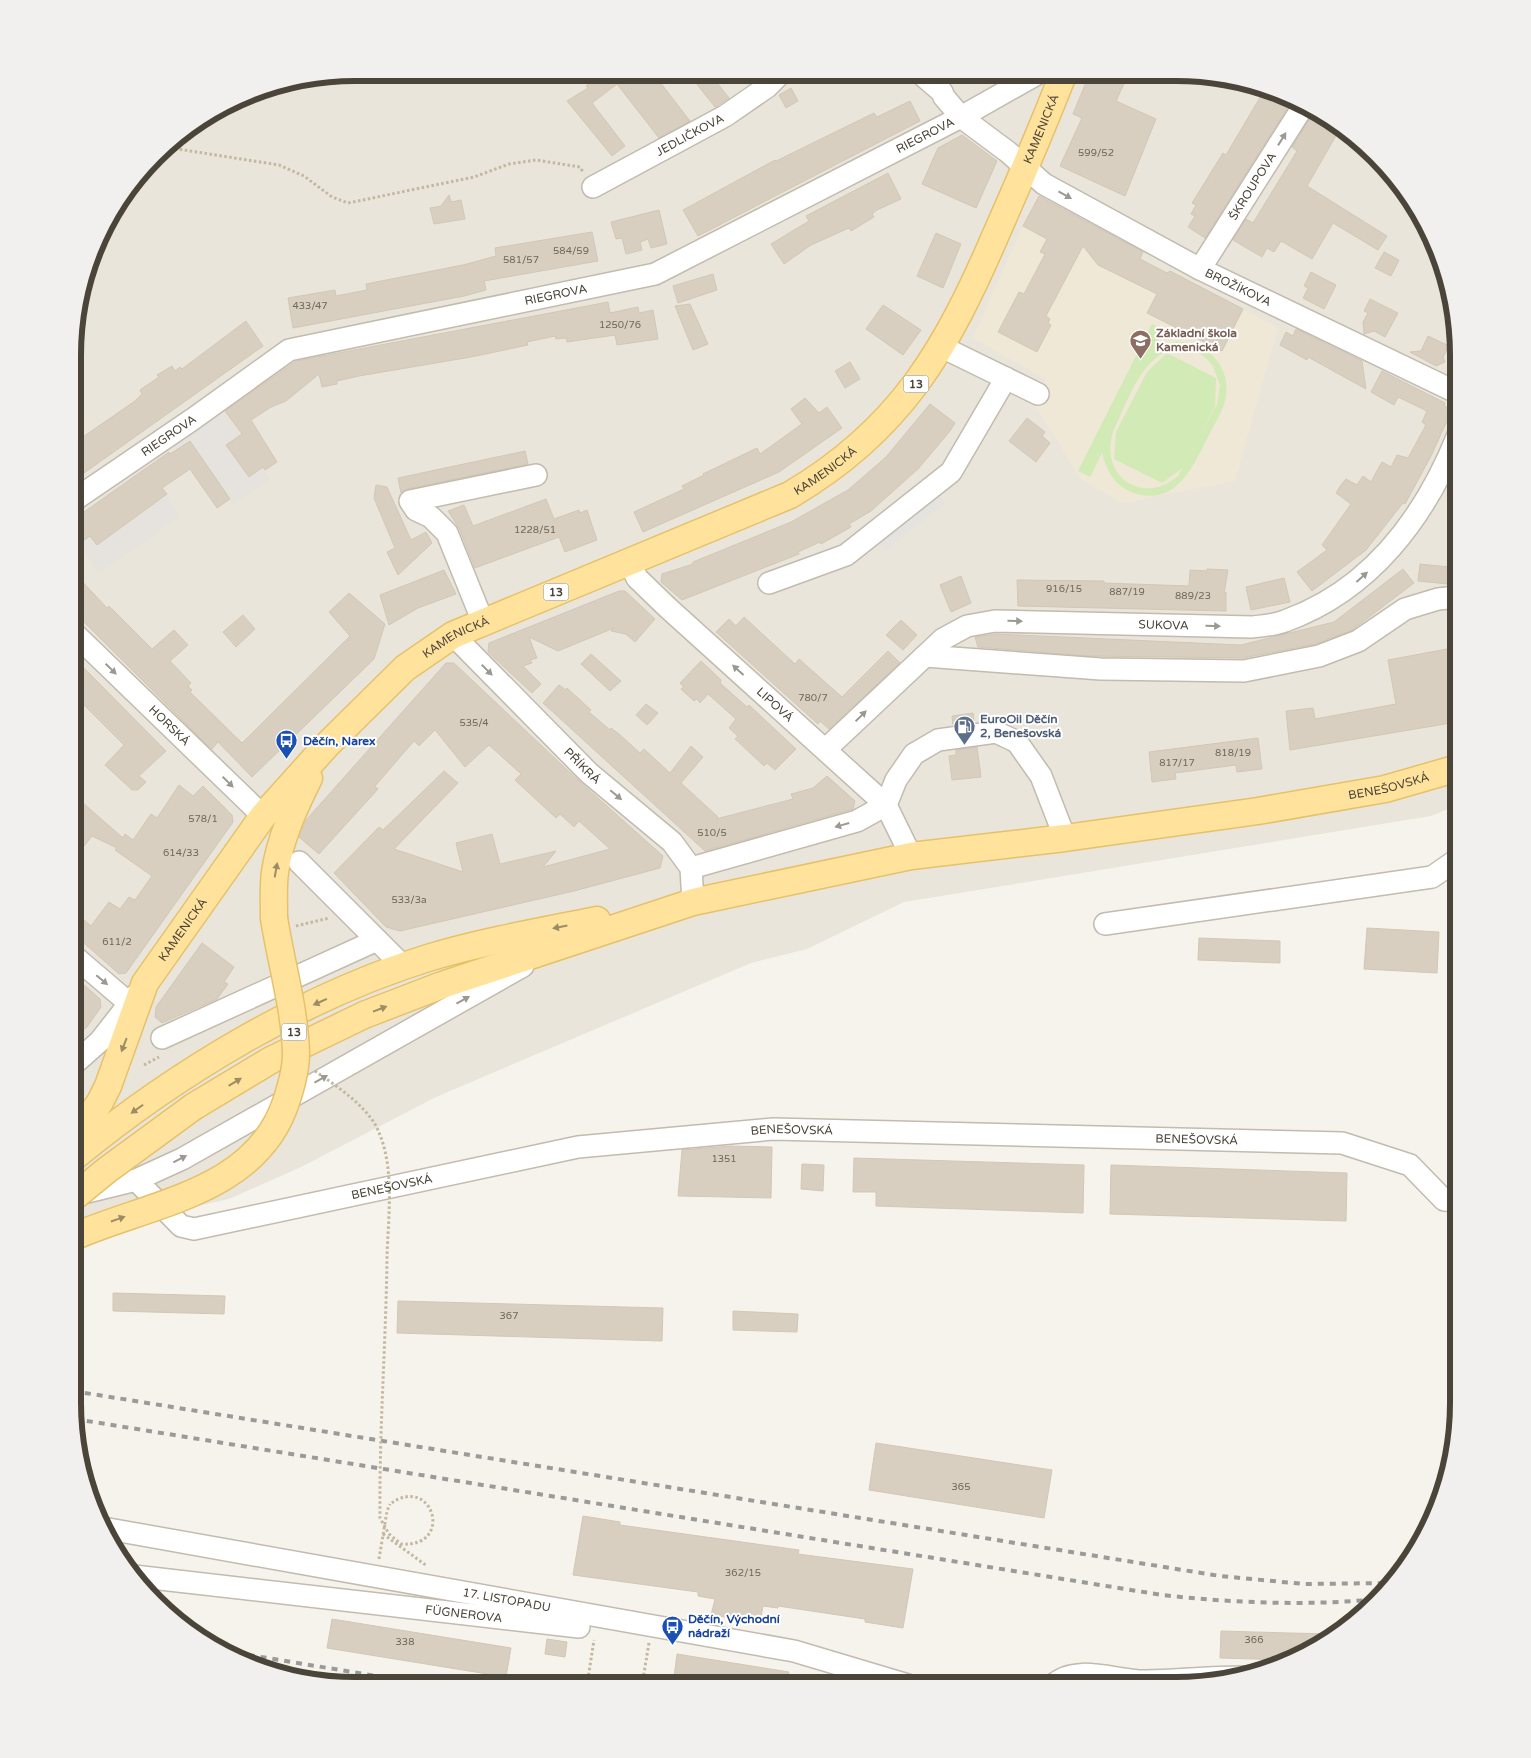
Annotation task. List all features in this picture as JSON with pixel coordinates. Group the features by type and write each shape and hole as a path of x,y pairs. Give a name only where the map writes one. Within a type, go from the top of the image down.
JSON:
{"main road":[{"name":"KAMENICKÁ","path":"146,983 263,816 326,746 405,668 453,635 790,495 819,478 849,455 885,422 917,383 942,347 970,296 1026,167 1060,81"},
{"name":"13","path":"81,1233 100,1225 180,1198 222,1180 254,1156 275,1127 292,1084 296,1055 284,922 275,872 283,839 294,807 326,746"},
{"name":"BENEŠOVSKÁ","path":"81,1190 122,1158 193,1107 271,1060 364,1015 442,984 554,949 693,902 911,856 1065,838 1258,811 1385,789 1450,770"},
{"path":"81,1152 177,1081 246,1040 310,1006 404,967 515,936 693,902"},
{"name":"13","path":"81,1128 100,1102 108,1086 146,983"}],"street":[{"name":"JEDLIČKOVA","path":"593,187 726,116 773,81"},
{"name":"RIEGROVA","path":"81,495 193,419 289,350 655,274 961,117 1025,81"},
{"name":"BROŽÍKOVA","path":"946,83 944,97 961,117 1026,167 1044,184 1200,269 1450,389"},
{"name":"ŠKROUPOVA","path":"1200,269 1300,111"},
{"path":"942,347 1038,394"},
{"path":"769,583 846,554 951,472 1006,378"},
{"name":"SUKOVA","path":"826,749 942,639 967,626 995,621 1252,628 1284,622 1316,608 1354,585 1387,555 1419,510 1450,455"},
{"path":"483,622 447,533 431,517 416,510 410,501 536,476"},
{"name":"LIPOVÁ","path":"628,561 637,578 667,607 886,805 911,856"},
{"path":"925,656 1102,669 1244,671 1319,656 1358,641 1405,609 1438,599 1450,598"},
{"name":"PŘÍKRÁ","path":"453,635 589,773 672,842 691,868"},
{"name":"HORSKÁ","path":"81,640 263,816"},
{"path":"693,902 691,868 857,821 886,805 896,780 914,754 938,740 996,732 1017,742 1041,776 1065,838"},
{"path":"299,862 404,967"},
{"path":"1105,924 1432,877 1450,864"},
{"path":"162,1038 377,940"},
{"name":"BENEŠOVSKÁ","path":"81,1194 136,1180 182,1159 554,949"},
{"path":"81,962 130,1004"},
{"name":"KAMENICKÁ","path":"81,1058 100,1041 146,983"},
{"name":"BENEŠOVSKÁ","path":"136,1180 181,1226 194,1229 578,1147 773,1129 1342,1143 1410,1165 1444,1200 1450,1200"},
{"name":"17. LISTOPADU","path":"112,1530 794,1651 881,1677"},
{"name":"FÜGNEROVA","path":"144,1577 794,1651"},
{"path":"1071,1677 1088,1674 1112,1677"}],"path":[{"path":"175,149 279,165 304,176 332,197 348,203 454,182 509,164 536,160 580,167 593,187"},
{"path":"284,922 314,923"},
{"path":"308,1065 341,1089 365,1111 376,1126 386,1157 386,1313 380,1518 388,1534 401,1544 417,1544 428,1535 434,1521 429,1505 423,1499 415,1496 404,1497 390,1504 387,1511 383,1534 377,1576"},
{"path":"383,1534 431,1569"},
{"path":"588,1677 596,1628"},
{"path":"643,1677 650,1635"}],"shaded area":[{"path":"1176,81 1212,84 1247,91 1297,109 1343,138 1382,174 1404,203 1429,250 1440,284 1449,337 1450,808 1431,816 904,902 807,949 751,963 436,1097 301,1167 229,1199 81,1231 82,337 91,284 109,234 138,188 174,149 203,127 250,102 284,91 337,82"},
{"name":"Základní škola Kamenická","path":"1040,193 1145,249 1140,259 1167,273 1170,271 1278,328 1235,481 1122,503 1081,479 1035,405 1046,379 973,338 1023,225"},
{"path":"223,410 270,479 233,504 230,499 217,508 173,444"},
{"path":"145,467 167,494 178,517 112,565 98,572 81,545 81,514"},
{"path":"934,490 945,503 886,550 876,537"}],"green space":[{"path":"1152,324 1164,330 1155,348 1174,342 1191,343 1208,352 1216,359 1225,376 1227,386 1223,406 1197,458 1183,479 1174,488 1151,496 1137,494 1123,488 1110,473 1102,453 1090,477 1078,471","holes":["1179,348 1199,353 1213,366 1220,385 1217,404 1178,476 1165,485 1151,488 1138,487 1127,482 1118,474 1112,462 1110,448 1113,432 1137,381 1145,369 1166,352"]},
{"path":"1167,353 1216,378 1215,406 1184,467 1162,483 1114,459 1116,432 1147,372"}],"building":[{"path":"592,81 659,81 690,121 659,138 617,84 592,103 625,146 612,156 567,101 588,88 586,86"},
{"path":"694,81 716,81 729,98 715,107"},
{"path":"1087,81 1125,81 1116,101 1156,119 1125,196 1060,166 1082,118 1073,114"},
{"path":"791,88 798,101 786,108 779,95"},
{"path":"1261,95 1289,105 1205,238 1188,227 1195,216 1191,214 1196,205 1192,203 1223,153 1226,155"},
{"path":"910,101 920,121 698,236 683,210 775,160 874,113 877,117"},
{"path":"1311,117 1337,134 1307,186 1387,236 1378,250 1333,223 1312,259 1281,241 1274,252 1267,248 1262,257 1233,240 1246,219 1253,223 1297,151 1292,147"},
{"path":"962,135 997,161 976,208 922,184 938,148"},
{"path":"888,173 901,199 877,210 872,214 874,217 851,231 849,228 811,245 784,264 771,244 809,221 806,216"},
{"path":"449,195 451,202 461,200 465,219 434,224 430,208 441,206"},
{"path":"1039,196 1143,252 1140,259 1167,273 1170,271 1243,309 1222,351 1147,313 1157,294 1098,265 1083,246 1046,316 1050,319 1048,323 1051,325 1037,352 998,332 1019,292 1024,294 1045,254 1040,252 1047,239 1023,226"},
{"path":"659,210 667,244 651,248 648,239 640,242 642,250 626,254 622,238 616,239 611,222"},
{"path":"592,232 598,261 484,281 486,290 464,296 293,328 288,298 335,290 336,296 367,290 366,284 463,265 496,256 495,248"},
{"path":"936,233 961,244 943,288 917,276"},
{"path":"1384,252 1399,260 1391,276 1375,268"},
{"path":"1311,272 1336,285 1324,309 1303,298 1308,288 1304,286"},
{"path":"713,274 717,290 678,303 673,286"},
{"path":"1370,299 1398,313 1385,337 1374,331 1364,334 1363,322 1368,313 1364,311"},
{"path":"608,302 610,313 638,307 639,313 653,310 658,339 617,345 615,335 567,342 566,338 556,339 555,336 527,342 528,345 471,357 359,376 322,387 319,374 286,401 271,407 251,420 277,462 265,470 263,467 249,477 226,445 242,434 225,411 296,361"},
{"path":"690,304 708,344 693,350 675,306"},
{"path":"883,305 921,330 903,355 866,329"},
{"path":"246,321 263,346 81,475 81,438 135,401 142,394 140,390 159,377 157,375 172,366 175,371 180,367 182,369"},
{"path":"1296,329 1362,361 1366,389 1308,357 1307,360 1280,345 1286,332 1293,336"},
{"path":"1428,336 1449,346 1443,357 1445,362 1436,366 1410,352 1421,351"},
{"path":"850,362 860,379 845,388 835,371"},
{"path":"1382,371 1445,403 1444,406 1450,409 1450,414 1431,456 1405,504 1403,503 1366,550 1312,591 1297,572 1327,550 1322,545 1351,504 1336,493 1341,485 1346,479 1357,485 1363,476 1371,482 1382,462 1391,467 1397,455 1408,458 1426,425 1422,422 1427,411 1398,397 1394,405 1371,392"},
{"path":"805,398 819,413 827,407 842,428 779,472 643,532 634,512 684,489 682,486 703,474 757,448 760,454 802,424 791,409"},
{"path":"930,404 955,423 950,431 918,469 871,511 849,524 851,527 821,544 820,542 798,552 799,554 682,600 661,582 662,574 693,564 693,562 791,522 848,490 886,457"},
{"path":"1027,418 1045,432 1042,436 1050,443 1036,462 1009,441"},
{"path":"190,441 230,499 217,508 190,469 162,488 167,494 97,545 90,536 81,542 81,514 169,452 170,454"},
{"path":"525,451 528,464 407,489 401,493 398,478"},
{"path":"376,485 387,487 411,540 426,532 432,543 398,575 387,552 395,548 374,498"},
{"path":"546,499 554,519 579,510 580,513 587,510 597,540 565,552 559,537 475,568 459,528 448,511 464,505 473,526"},
{"path":"1420,564 1450,567 1450,584 1418,581"},
{"path":"1207,569 1228,570 1224,593 1226,592 1226,611 1018,606 1017,580 1104,581 1104,583 1189,586 1190,570 1207,571"},
{"path":"1403,569 1414,583 1352,630 1316,644 1243,658 1088,656 978,647 975,637 996,634 1241,645 1334,622"},
{"path":"444,570 456,594 418,608 389,625 380,595"},
{"path":"961,576 971,603 951,612 940,585"},
{"path":"1284,578 1290,602 1251,610 1246,587"},
{"path":"81,580 107,608 109,606 152,649 174,630 188,645 170,661 191,683 188,686 192,690 190,692 242,743 350,636 329,612 349,593 385,624 374,659 252,777 218,742 212,749 81,619"},
{"path":"619,591 625,591 655,619 635,642 626,634 611,631 614,628 558,651 529,637 537,658 530,660 532,663 523,666 541,684 532,693 488,652 489,643"},
{"path":"243,615 255,629 236,647 223,632"},
{"path":"744,617 795,664 799,659 842,697 888,651 900,663 829,729 820,721 818,724 716,632 729,619 736,626"},
{"path":"901,620 917,635 903,650 886,635"},
{"path":"1450,648 1450,723 1290,750 1286,711 1313,708 1315,719 1396,704 1388,660"},
{"path":"591,654 621,681 610,691 581,664"},
{"path":"701,661 721,680 720,683 747,707 749,705 796,749 775,770 767,763 764,766 735,739 738,736 729,728 736,719 708,694 700,703 697,699 694,701 681,689 684,687 680,683"},
{"path":"446,663 454,663 580,782 663,856 660,868 574,891 400,931 386,927 334,873 379,827 383,830 444,771 458,783 394,849 463,872 456,843 492,834 500,864 556,851 543,867 610,849 579,821 574,827 560,814 556,818 515,780 521,774 489,745 465,767 435,730 419,746 414,741 375,786 378,789 319,854 299,837 306,820"},
{"path":"81,665 166,751 139,776 146,782 138,790 132,790 105,765 124,745 81,702"},
{"path":"559,685 566,690 567,688 591,710 589,712 610,730 611,728 619,734 640,753 644,749 670,773 691,746 703,757 681,783 718,817 716,819 793,799 791,794 813,788 827,776 855,801 853,809 705,851 543,703"},
{"path":"646,704 658,713 647,725 636,715"},
{"path":"973,713 974,722 953,725 952,716"},
{"path":"1258,738 1262,769 1237,772 1236,765 1175,773 1176,779 1152,782 1149,752"},
{"path":"977,747 981,777 952,780 949,756 956,755 956,750"},
{"path":"179,785 193,796 203,786 232,815 233,822 126,973 119,974 81,940 81,917 91,926 109,902 120,909 129,897 135,900 152,876 115,850 117,848 92,836 81,850 81,801 123,838 125,834 133,840 151,814 157,818"},
{"path":"1367,928 1439,932 1437,973 1364,969"},
{"path":"1199,938 1280,941 1280,963 1198,960"},
{"path":"202,943 234,967 224,982 228,984 217,999 162,1023 155,1017 156,1007"},
{"path":"81,982 100,999 101,1007 87,1027 81,1032"},
{"path":"730,1146 772,1147 771,1198 678,1196 682,1150"},
{"path":"854,1158 1084,1165 1083,1213 876,1206 876,1192 853,1192"},
{"path":"802,1164 824,1165 823,1191 801,1189"},
{"path":"1111,1165 1347,1173 1346,1221 1110,1214"},
{"path":"113,1293 225,1296 224,1314 113,1311"},
{"path":"398,1301 663,1308 662,1341 397,1333"},
{"path":"733,1311 798,1314 797,1332 733,1330"},
{"path":"876,1443 1052,1470 1044,1518 869,1490"},
{"path":"583,1516 620,1522 620,1525 799,1550 798,1554 913,1569 903,1628 865,1622 865,1619 778,1606 778,1608 763,1606 760,1622 711,1615 715,1599 698,1596 698,1592 573,1575"},
{"path":"332,1619 511,1648 506,1677 327,1648"},
{"path":"1221,1631 1324,1634 1297,1649 1271,1660 1220,1658"},
{"path":"547,1639 567,1642 565,1657 545,1654"},
{"path":"677,1654 789,1672 788,1677 674,1677"}],"railway":[{"path":"81,1392 1220,1576 1304,1584 1383,1583"},
{"path":"82,1420 1162,1595 1270,1603 1367,1600"},
{"path":"247,1655 383,1677"}],"place":[{"name":"Základní škola Kamenická","path":"1140,359"},
{"name":"EuroOil Děčín 2, Benešovská","path":"964,745"},
{"name":"Děčín, Narex","path":"287,760"},
{"name":"Děčín, Východní nádraží","path":"672,1645"}]}
